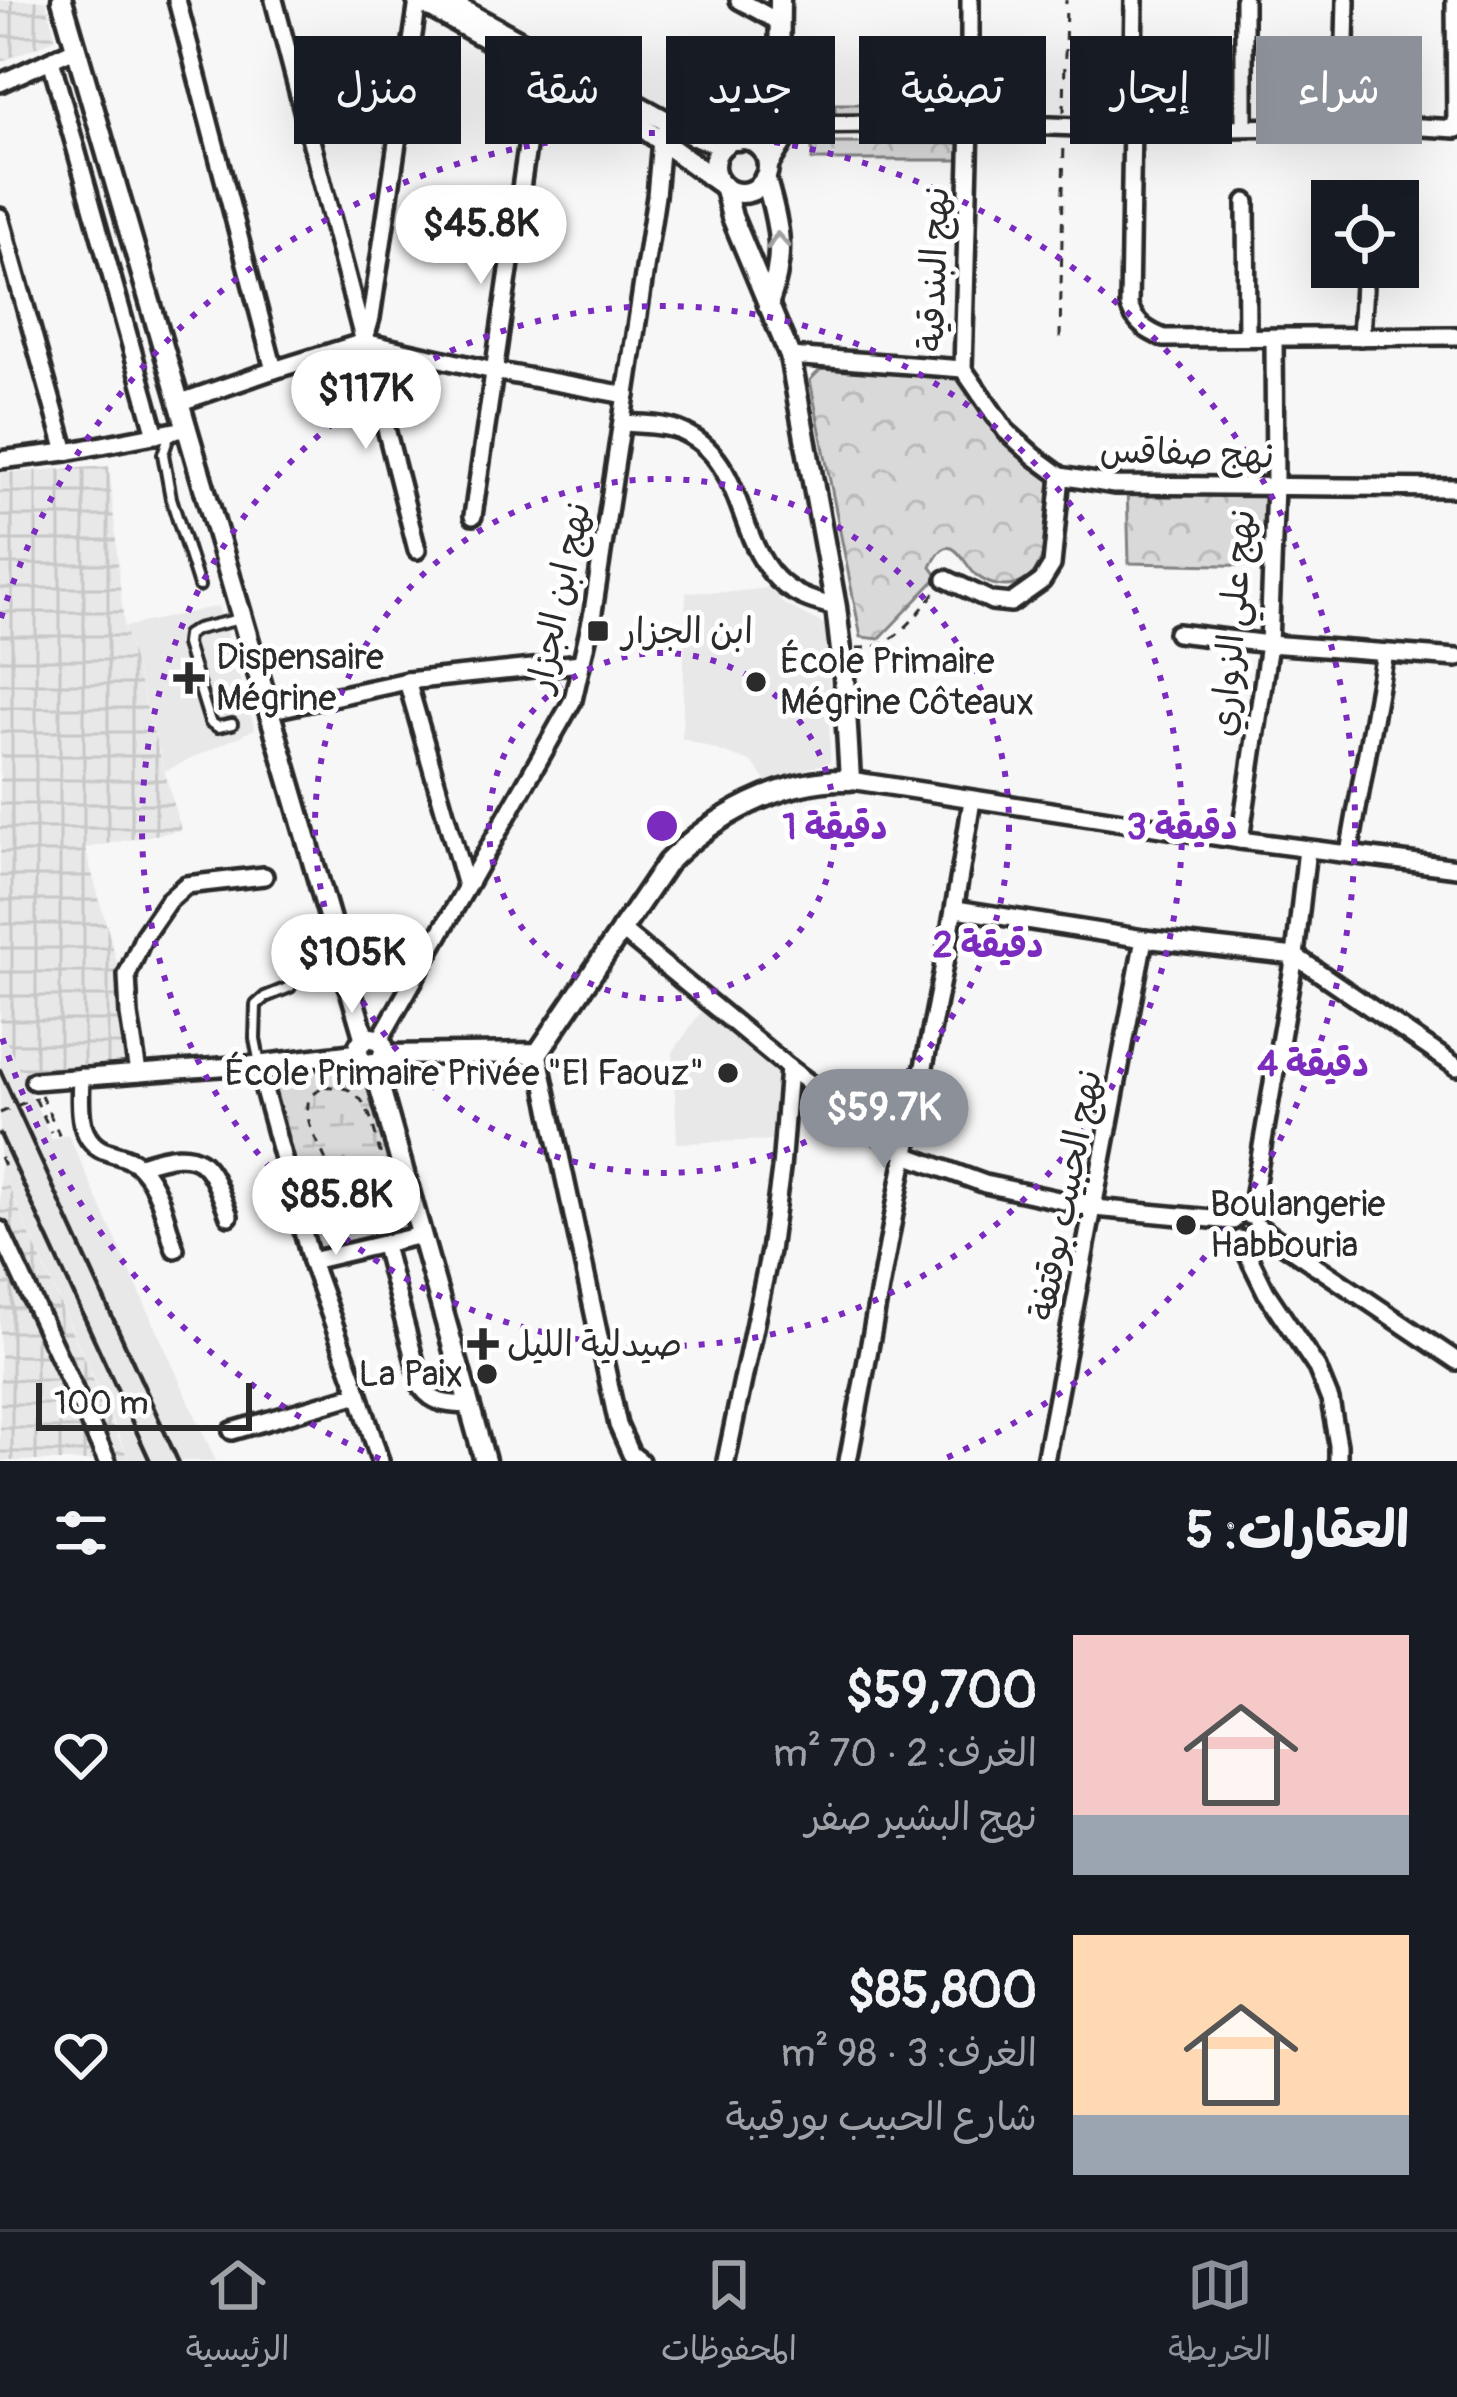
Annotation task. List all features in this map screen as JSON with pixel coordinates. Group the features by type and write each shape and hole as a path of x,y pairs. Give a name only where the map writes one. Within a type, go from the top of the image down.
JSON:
{"street":[{"path":"62,0 178,403 170,432"},
{"path":"177,0 274,370"},
{"path":"274,0 417,550"},
{"path":"739,0 778,22"},
{"path":"778,36 779,0"},
{"name":"نهج البندقية","path":"970,0 970,36"},
{"path":"1134,0 1134,36"},
{"path":"1244,0 1244,126"},
{"path":"1345,36 1346,0"},
{"path":"1422,128 1456,129 1455,0"},
{"path":"364,342 429,2"},
{"path":"429,2 485,36"},
{"path":"429,2 665,131 736,193 758,187 781,144"},
{"path":"0,83 77,48"},
{"path":"51,60 170,432 241,619 372,1050 485,1461"},
{"path":"642,122 665,131"},
{"path":"1046,125 1070,126"},
{"path":"1232,126 1256,126"},
{"name":"نهج ابن الجزار","path":"372,1050 573,700 593,612 665,131"},
{"path":"473,516 527,144"},
{"path":"728,144 715,160 715,175 790,356 836,607 850,780"},
{"path":"755,144 775,211 780,262 768,305"},
{"name":"نهج البندقية","path":"790,356 963,369 969,144"},
{"path":"1133,144 1129,306 1148,331 1164,338 1457,336"},
{"path":"1246,202 1247,337"},
{"path":"0,217 66,452"},
{"path":"0,287 20,282"},
{"path":"1361,337 1364,288"},
{"name":"نهج علي الزواري","path":"1240,840 1269,644 1274,338"},
{"path":"178,403 364,342 626,394"},
{"name":"نهج صفاقس","path":"963,369 1006,430 1061,476 1114,484 1457,488"},
{"path":"623,423 665,426 701,442 722,464 767,566 782,584 806,600 836,607"},
{"path":"0,460 170,432"},
{"path":"946,579 992,601 1011,603 1042,581 1052,565 1061,476"},
{"path":"1177,633 1457,658"},
{"path":"1349,854 1385,653"},
{"path":"268,712 407,681 581,663"},
{"path":"407,681 466,886"},
{"path":"640,1461 631,1454 618,1424 538,1053 667,862 706,828 756,800 810,782 850,780 1457,868"},
{"path":"848,1461 930,1048 972,800"},
{"path":"1307,849 1295,956 1247,1221 1232,1232 1317,1368 1330,1400 1338,1461"},
{"path":"138,1073 127,975 144,936 168,901 186,885 264,876"},
{"path":"956,908 1144,939 1295,956 1457,1067"},
{"path":"620,929 789,1068 906,1155 985,1184 1095,1208 1247,1221 1457,1361"},
{"name":"نهج الحبيب بوقتفة","path":"1045,1461 1144,939"},
{"path":"34,1081 259,1064 372,1050 538,1053"},
{"path":"259,1064 310,1262 380,1461"},
{"path":"726,1461 770,1251 789,1068"},
{"path":"81,1077 84,1130 99,1149 140,1165 183,1154 200,1160 214,1176 230,1216"},
{"path":"140,1165 155,1190 175,1249"},
{"path":"0,1230 107,1461"},
{"path":"310,1262 383,1237 421,1235"},
{"path":"383,1237 422,1388 440,1403 469,1405"},
{"path":"232,1431 359,1394"}],"lane":[{"path":"170,432 163,454 171,498 199,586"},
{"path":"232,724 218,727 210,722 187,634 241,619"},
{"path":"259,1064 256,1005 290,987"}],"path":[{"path":"1060,338 1066,0"},
{"path":"841,647 885,645 946,579"},
{"path":"0,1113 35,1097 53,1137 59,1134 34,1081"},
{"path":"380,1214 368,1223 348,1227 334,1207 327,1164 311,1134 306,1110 309,1098 324,1086 346,1087 364,1102 390,1188 380,1214 383,1237"}],"shaded area":[{"path":"0,0 46,0 56,39 0,62"},
{"path":"109,466 124,627 181,830 85,848 145,1063 23,1078 0,1027 0,473"},
{"name":"École Primaire Mégrine Côteaux","path":"769,588 782,603 828,626 830,762 767,782 753,763 682,738 686,592"},
{"name":"Dispensaire Mégrine","path":"218,606 255,729 165,771 124,627"},
{"name":"École Primaire Privée \"El Faouz\"","path":"705,1006 779,1068 784,1077 781,1140 677,1143 673,1052"},
{"path":"0,1027 52,1140 68,1134 216,1461 130,1461 0,1166"},
{"path":"0,1166 120,1441 130,1461 0,1461"}],"green space":[{"path":"835,104 859,104 859,116 835,116"},
{"path":"812,144 965,144 965,160 812,160"},
{"path":"822,368 939,371 960,378 1050,476 1045,544 1039,564 1026,580 996,585 976,575 956,551 945,548 931,567 938,577 879,639 861,637 810,380"},
{"path":"1127,486 1261,489 1268,497 1265,566 1129,563"},
{"path":"351,1066 371,1082 411,1228 320,1263 264,1076"}],"railway":[{"path":"0,1070 178,1461"},
{"path":"0,1134 150,1461"}],"place":[{"name":"ابن الجزار","path":"598,631"},
{"name":"Dispensaire Mégrine","path":"189,678"},
{"name":"École Primaire Mégrine Côteaux","path":"756,682"},
{"name":"École Primaire Privée \"El Faouz\"","path":"728,1073"},
{"name":"Boulangerie Habbouria","path":"1186,1225"},
{"name":"صيدلية الليل","path":"483,1344"},
{"name":"La Paix","path":"487,1374"}]}
